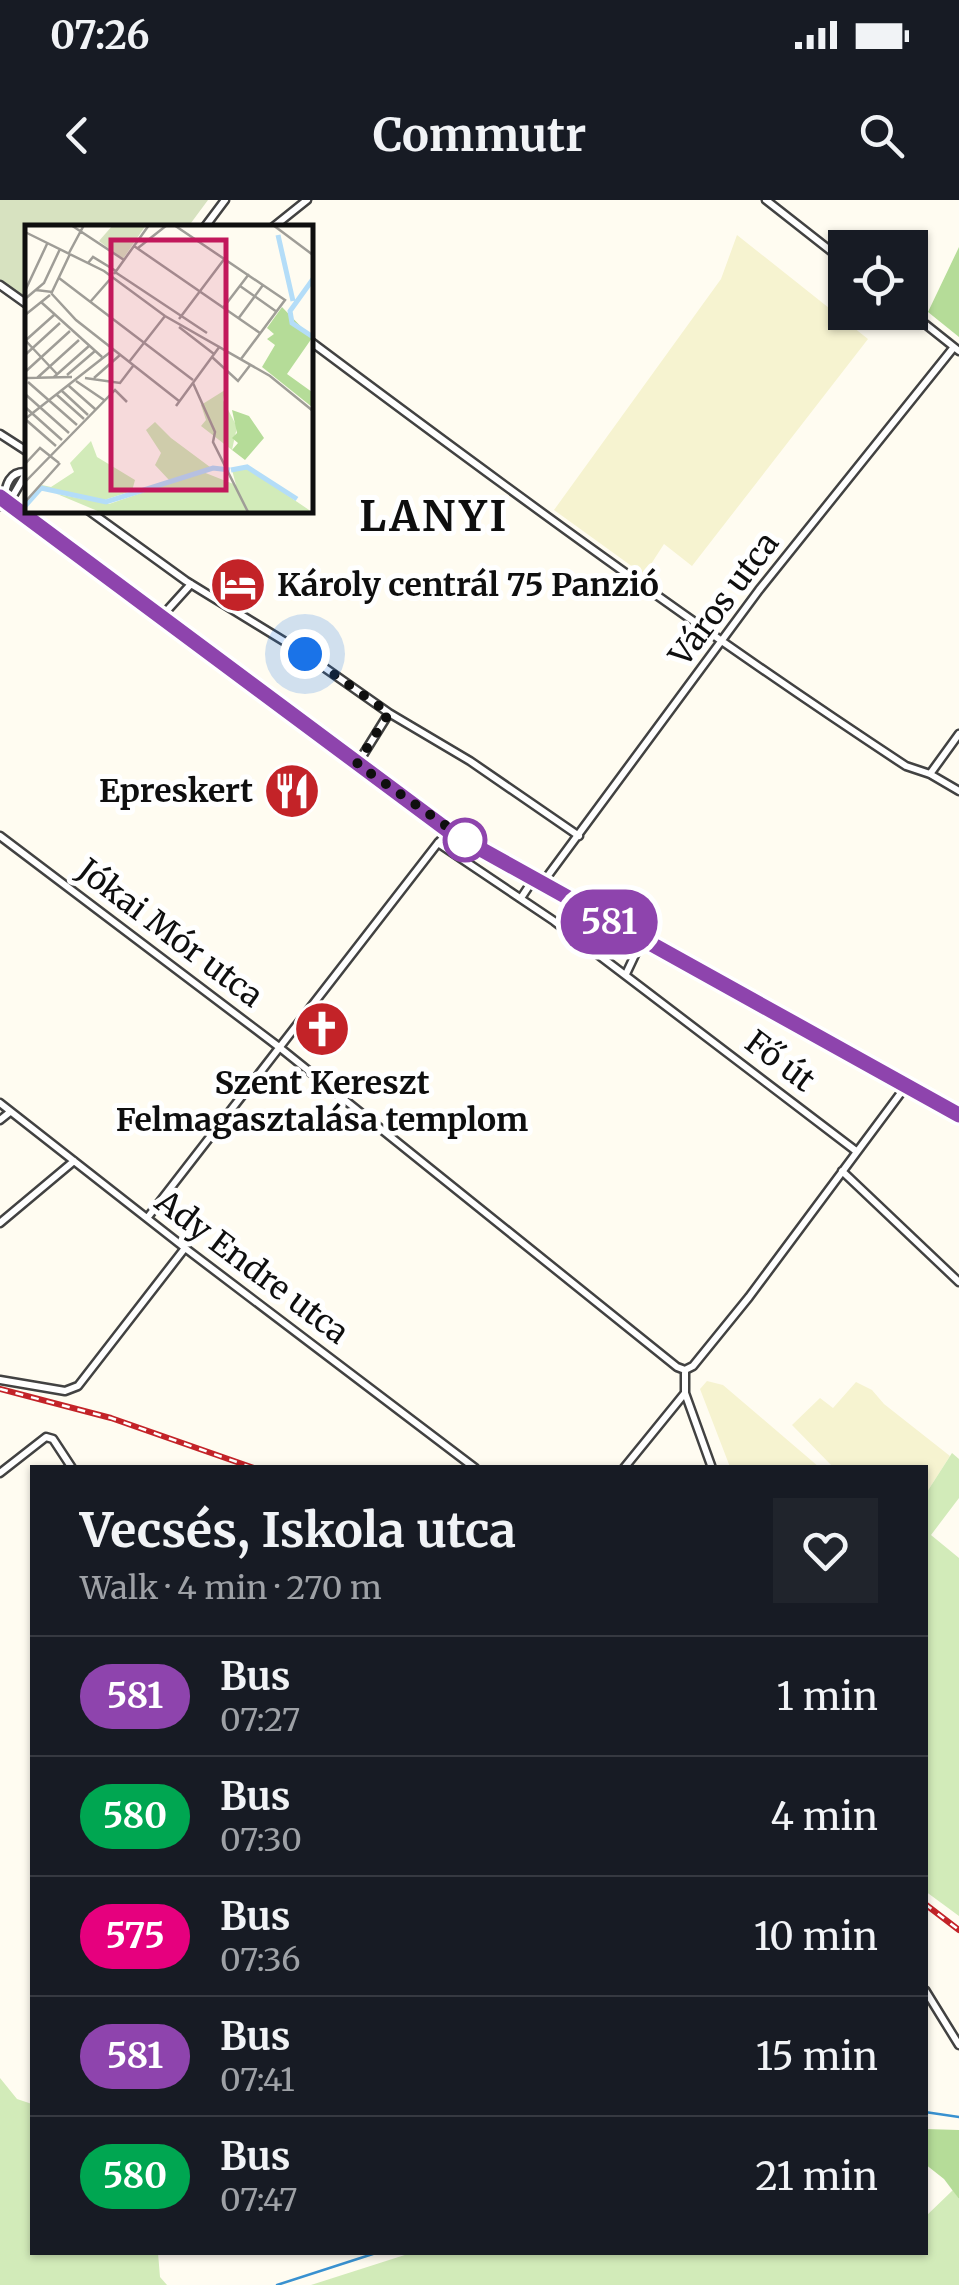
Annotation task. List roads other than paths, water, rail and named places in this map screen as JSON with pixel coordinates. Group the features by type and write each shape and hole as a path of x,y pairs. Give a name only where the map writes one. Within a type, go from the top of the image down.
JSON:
{"main road":[{"name":"Fő út","path":"2,501 450,832 959,1115"}],"street":[{"path":"206,225 225,200"},
{"path":"276,225 307,200"},
{"path":"766,200 828,249"},
{"path":"0,285 25,303"},
{"path":"928,326 956,349"},
{"path":"312,342 490,476 722,642 906,766 930,774 959,791"},
{"name":"Város utca","path":"537,883 579,836 759,590 956,349"},
{"path":"0,434 25,450"},
{"path":"2,501 5,486 15,474 25,472"},
{"path":"91,512 191,584 470,761 579,836"},
{"path":"161,617 191,584"},
{"path":"357,764 389,713"},
{"path":"930,774 959,734"},
{"path":"148,1217 450,832"},
{"name":"Jókai Mór utca","path":"0,836 279,1048 685,1370"},
{"name":"Fő út","path":"438,843 626,974 856,1151"},
{"path":"522,898 537,883"},
{"path":"626,974 642,940"},
{"path":"711,1465 685,1393 685,1370 693,1366 738,1311 906,1086"},
{"name":"Ady Endre utca","path":"0,1103 471,1465"},
{"path":"0,1120 10,1112"},
{"path":"0,1223 74,1161"},
{"path":"842,1171 959,1282"},
{"path":"0,1380 72,1390 185,1248"},
{"path":"626,1465 685,1393"},
{"path":"0,1473 46,1437 53,1438 70,1465"},
{"path":"928,1995 959,2045"}],"waterway":[{"path":"928,2112 959,2117"},
{"path":"277,2285 370,2255"}],"railway":[{"path":"0,1389 111,1418 245,1465"},
{"path":"928,1906 959,1930"}],"place":[{"name":"Károly centrál 75 Panzió","path":"238,585"},
{"name":"Epreskert","path":"292,791"},
{"name":"Szent Kereszt Felmagasztalása templom","path":"322,1029"}],"district":[{"name":"LANYI","path":"434,516"}]}
